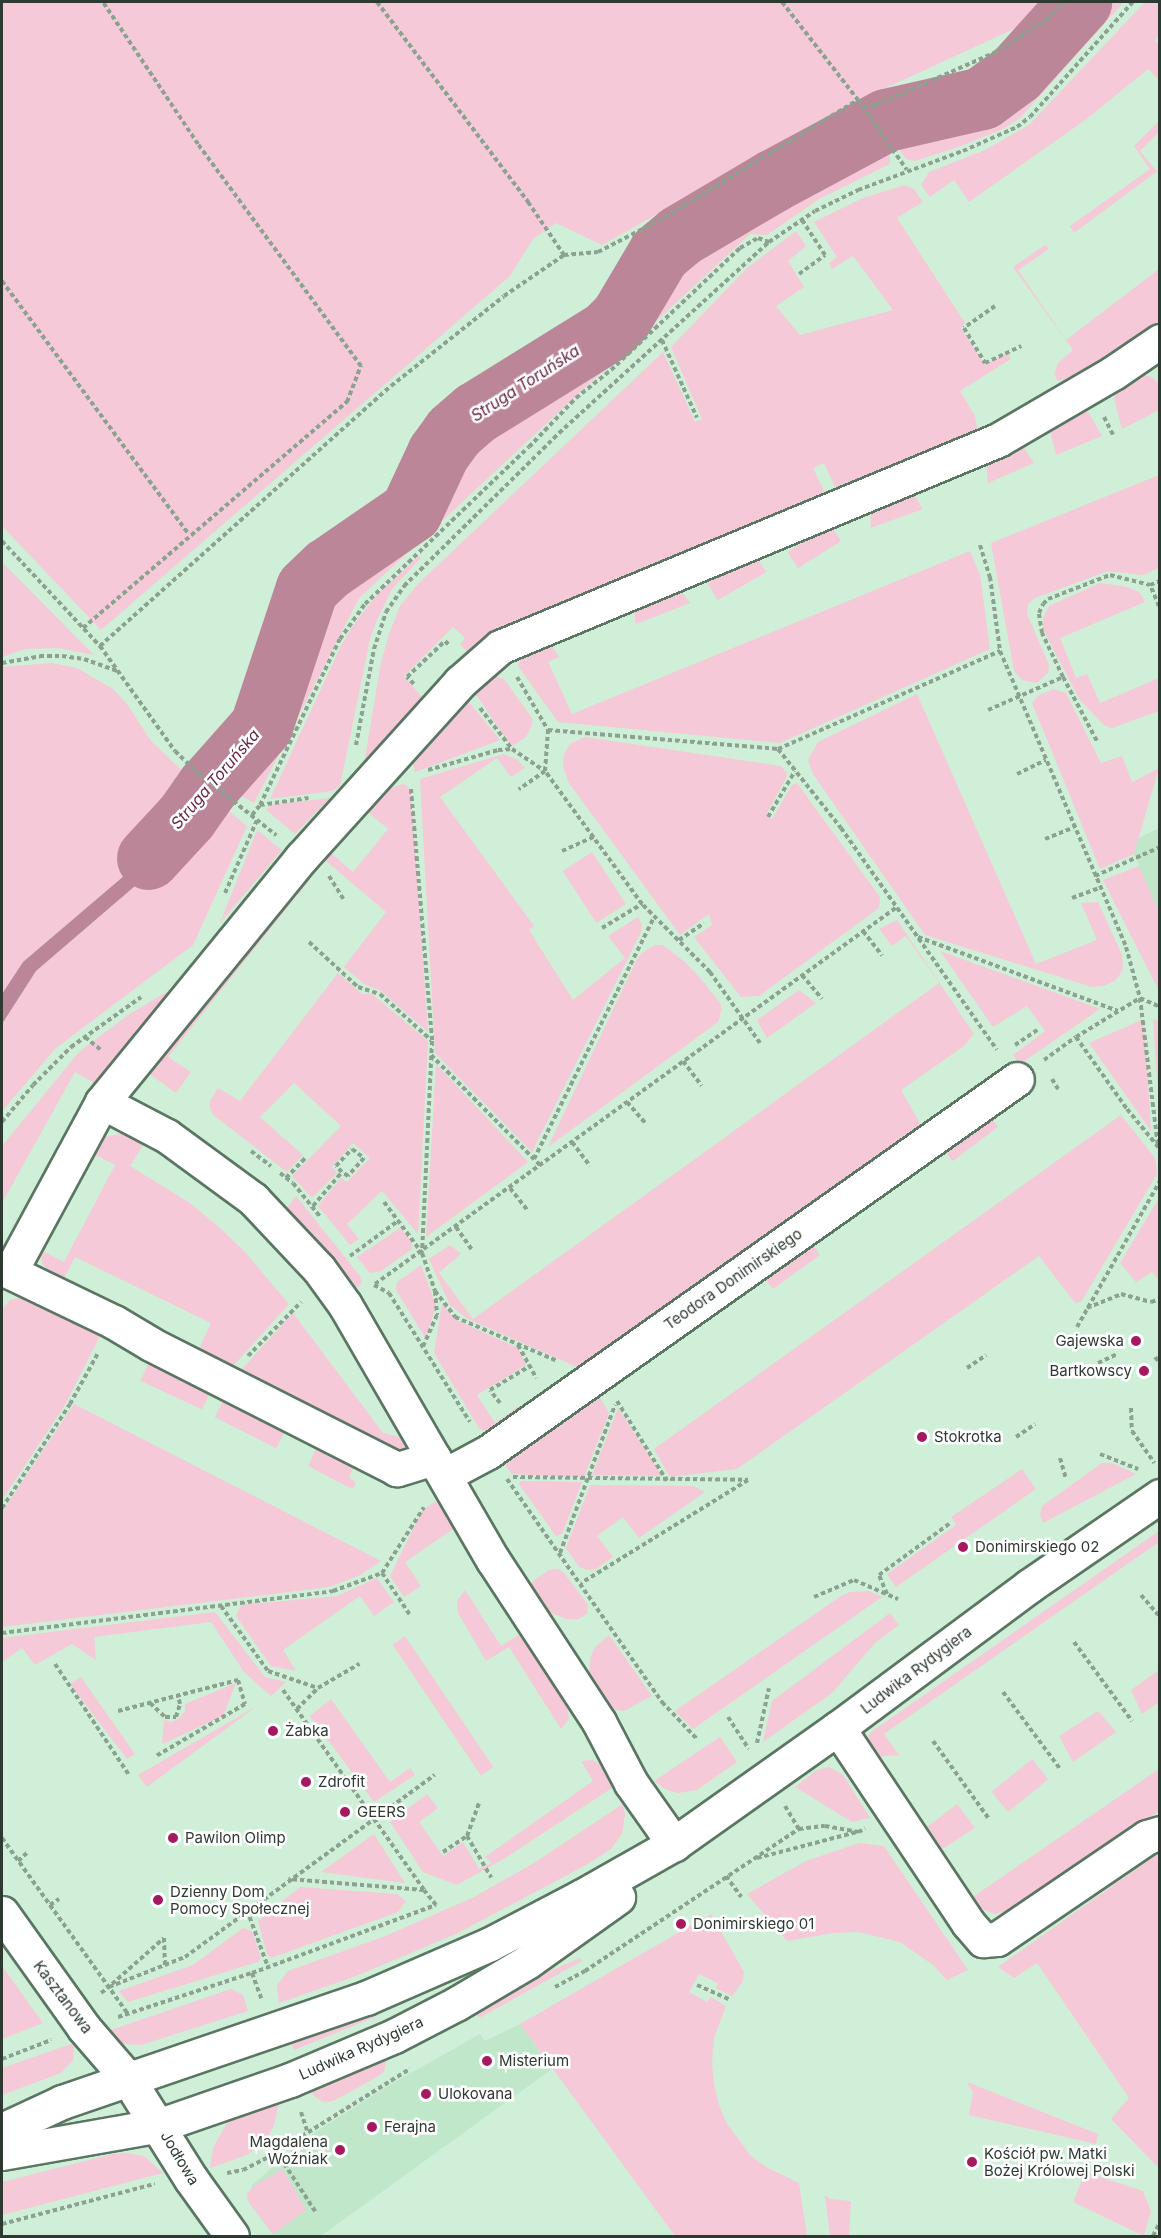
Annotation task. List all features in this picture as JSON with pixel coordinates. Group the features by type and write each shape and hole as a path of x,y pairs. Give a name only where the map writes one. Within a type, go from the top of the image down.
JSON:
{"street":[{"path":"6,1280 102,1102 302,857 459,682 500,647 998,440 1113,374 1160,341"},
{"name":"Teodora Donimirskiego","path":"6,1280 114,1322 397,1469 440,1466 488,1452 1017,1079"},
{"path":"102,1102 167,1136 253,1199 326,1279 345,1305 494,1560 599,1722 631,1783 674,1844"},
{"name":"Ludwika Rydygiera","path":"2,2130 62,2102 366,1998 426,1974 582,1896 674,1844 838,1728 1029,1586 1160,1497"},
{"path":"838,1728 968,1923 983,1940 997,1938 1147,1837 1160,1833"},
{"name":"Ludwika Rydygiera","path":"2,2153 160,2125 290,2080 394,2036 456,2004 527,1962 616,1898 674,1844"},
{"name":"Kasztanowa","path":"2,1913 79,2021 128,2079"},
{"name":"Jodłowa","path":"128,2079 160,2125 191,2179 232,2236"}],"path":[{"path":"83,628 347,402 361,366 198,144 103,2"},
{"path":"378,2 528,201 564,255"},
{"path":"782,2 858,100 907,170"},
{"path":"863,107 876,105 994,53 1046,20 1064,2"},
{"path":"355,750 374,649 387,612 404,586 560,433 769,242 802,220 858,190 963,151 1017,127 1030,117 1132,2"},
{"path":"100,645 391,386 504,296 564,255 598,252 658,221 858,100"},
{"path":"799,274 825,255 802,220"},
{"path":"252,816 260,805 340,639 365,604 444,526 530,447 576,398 611,370 740,248 758,238 769,242"},
{"path":"2,281 189,535"},
{"path":"995,306 964,328 986,363 1021,346"},
{"path":"662,340 697,418"},
{"path":"2,541 100,645 176,751 198,773 302,857"},
{"path":"980,546 990,577 1000,651 1126,947 1140,998 1159,1148"},
{"path":"1098,743 1042,633 1039,613 1042,604 1048,598 1110,575 1150,585 1160,581"},
{"path":"1150,585 1159,606"},
{"path":"500,647 549,730 545,771 519,789"},
{"path":"549,730 778,749 1000,651"},
{"path":"2,663 40,656 62,656 84,659 119,672"},
{"path":"988,710 1063,677"},
{"path":"459,682 512,749 545,771 642,904 710,972 760,1043"},
{"path":"778,749 841,828 1017,1079 1076,1037 1140,998"},
{"path":"1017,774 1046,760"},
{"path":"768,817 795,771"},
{"path":"411,787 432,1041 422,1252"},
{"path":"260,805 316,797"},
{"path":"1045,838 1074,827"},
{"path":"562,851 594,837"},
{"path":"1095,876 1160,847"},
{"path":"1072,898 1100,888"},
{"path":"602,928 642,904"},
{"path":"345,1305 422,1252 897,907"},
{"path":"534,1159 654,917"},
{"path":"679,940 704,923"},
{"path":"863,931 882,955"},
{"path":"917,936 1118,1011"},
{"path":"309,942 358,987 380,994 432,1041"},
{"path":"802,975 822,999"},
{"path":"2,1122 33,1085 71,1047 143,995"},
{"path":"1140,998 1160,1007"},
{"path":"1076,1037 1127,1109 1159,1148"},
{"path":"431,1055 540,1165"},
{"path":"683,1061 702,1086"},
{"path":"627,1102 647,1125"},
{"path":"572,1142 590,1166"},
{"path":"352,1149 364,1158 348,1176 342,1172 336,1166 352,1149"},
{"path":"286,1178 306,1157"},
{"path":"313,1206 342,1172"},
{"path":"1077,1327 1160,1181"},
{"path":"510,1188 528,1210"},
{"path":"384,1202 422,1252 435,1291 437,1315 423,1347"},
{"path":"350,1257 398,1221"},
{"path":"456,1227 473,1251"},
{"path":"224,1381 326,1279"},
{"path":"435,1291 455,1317 594,1377"},
{"path":"1086,1308 1121,1294 1151,1302 1160,1299"},
{"path":"2,1508 70,1404 114,1322"},
{"path":"1098,1363 1117,1354"},
{"path":"967,1368 986,1355"},
{"path":"1155,1357 1160,1363"},
{"path":"560,1553 617,1400 668,1482"},
{"path":"1131,1408 1132,1431 1160,1471"},
{"path":"1016,1437 1035,1424"},
{"path":"1100,1455 1140,1470"},
{"path":"1060,1458 1066,1479"},
{"path":"2,1633 333,1591 382,1573 440,1466"},
{"path":"506,1477 668,1482 748,1480 580,1583"},
{"path":"887,1594 879,1575 949,1524"},
{"path":"382,1573 410,1615"},
{"path":"814,1597 854,1580 898,1599"},
{"path":"1141,1595 1160,1617"},
{"path":"221,1606 268,1671 318,1688"},
{"path":"1074,1642 1132,1721"},
{"path":"55,1664 129,1775"},
{"path":"297,1709 318,1688 359,1664"},
{"path":"118,1711 238,1680 245,1704 156,1756"},
{"path":"728,1717 754,1756 769,1688"},
{"path":"2,2059 79,2021 128,2014 268,1967 436,1905 283,1690"},
{"path":"1003,1692 1061,1770"},
{"path":"150,1703 165,1717 176,1716 180,1704 178,1695"},
{"path":"933,1741 989,1819"},
{"path":"109,1987 185,1957 288,1879 435,1775"},
{"path":"443,1852 467,1836 480,1801"},
{"path":"750,1861 770,1853 858,1832"},
{"path":"467,1836 491,1877"},
{"path":"2,1838 128,2014"},
{"path":"18,1861 29,1851"},
{"path":"726,1876 741,1897"},
{"path":"288,1879 424,1890"},
{"path":"50,1905 59,1899"},
{"path":"248,1910 268,1967"},
{"path":"79,2021 109,1987 164,1938 165,1965"},
{"path":"697,1985 729,2000"},
{"path":"276,2151 315,2211"},
{"path":"1153,2236 1160,2222"}],"shaded area":[{"path":"2,2 1041,2 1020,26 864,98 602,245 556,223 533,239 510,276 101,630 2,526"},
{"path":"1089,2 1124,2 1020,118 1003,129 961,146 915,161 906,159 885,127 989,99 1032,64"},
{"path":"1145,2 1159,2 1159,35 1155,41 1159,45 1159,81 1148,69 1088,118 969,202 954,180 930,197 921,185 929,172 985,150 1029,125"},
{"path":"1159,121 1159,132 1140,151 1159,174 1156,172 1074,233 1070,226 1150,169 1134,146"},
{"path":"874,133 890,154 890,164 819,199 767,235 750,234 359,598 254,803 231,790 253,761 274,724 303,612 328,579 394,532 424,504 465,435 496,408 572,363 611,336 644,299 669,259 706,232 799,172"},
{"path":"905,185 914,189 923,202 897,218 965,323 961,328 985,365 1007,352 1011,359 960,391 975,416 978,433 840,498 824,463 813,468 829,501 472,658 460,644 465,638 453,627 404,676 426,702 363,770 381,662 390,631 400,606 419,583 663,352 695,422 702,419 671,347 747,268 796,231 806,246 788,261 804,287 776,306 800,335 893,310 853,256 832,269 829,263 837,257 814,222 863,198"},
{"path":"1045,245 1049,249 1018,270 1066,340 1159,269 1159,322 1074,378 1058,381 1054,374 1058,363 1073,350 1013,267"},
{"path":"1135,376 1149,376 1159,384 1159,410 1122,429 1114,399 1120,384"},
{"path":"1077,409 1089,413 1102,436 1056,455 1051,435 1054,425"},
{"path":"1022,445 1034,463 988,483 986,461"},
{"path":"1159,475 1159,568 1143,575 1108,571 1035,598 1028,604 1027,614 1049,665 1048,673 1037,683 1022,680 1014,671 991,543"},
{"path":"910,489 923,509 871,528 870,505"},
{"path":"831,525 841,541 798,568 788,552"},
{"path":"970,551 980,575 990,649 780,743 558,722 518,666 522,655 550,643 559,657 548,662 572,714"},
{"path":"756,555 766,572 718,600 708,583"},
{"path":"419,556 421,558 392,589 370,639 340,786 332,791 270,799 352,627 376,596"},
{"path":"2,562 94,655 58,648 25,649 2,657"},
{"path":"1100,583 1128,587 1140,593 1145,602 1060,638 1076,678 1087,674 1100,703 1159,678 1159,711 1112,728 1105,726 1079,699 1043,629 1043,618 1049,606"},
{"path":"679,588 690,603 636,624 633,607"},
{"path":"52,663 77,668 113,689 127,704 151,741 200,788 125,875 23,962 2,994 2,667"},
{"path":"491,675 504,679 532,718 532,725 526,737 514,745 509,743 475,693 475,688"},
{"path":"1053,689 1066,693 1101,763 1122,756 1132,782 1159,768 1134,854 1100,869 1032,703 1038,696"},
{"path":"917,694 1036,964 1097,940 1081,903 1098,902 1122,955 1123,970 1115,981 1104,986 1092,987 925,935 813,774 808,760 818,742"},
{"path":"465,697 500,740 415,772 410,752"},
{"path":"585,737 781,766 787,773 786,778 766,815 772,819 792,785 797,783 880,897 879,908 759,996 741,997 694,937 712,925 709,914 680,935 569,783 563,767 564,754 570,744"},
{"path":"504,754 518,760 525,768 511,777 497,758 440,797 534,926 529,930 573,1000 625,958 608,936 638,917 642,925 641,932 532,1152 435,1053 420,779"},
{"path":"402,784 407,785 411,791 428,1032 381,991 364,984 344,967 386,912 325,860 323,855 326,849 353,872 388,829 364,809 373,794"},
{"path":"200,788 211,796 142,880 36,971 2,1024 2,994 23,962 125,875"},
{"path":"211,796 247,826 193,945 56,1048 2,1111 2,1024 36,971 142,880"},
{"path":"330,798 295,834 266,810 270,805"},
{"path":"1159,828 1159,913 1131,842"},
{"path":"257,830 282,850 220,923"},
{"path":"592,852 626,904 596,923 563,871"},
{"path":"1139,866 1159,913 1159,991 1103,880"},
{"path":"298,870 310,879 168,1057 191,1072 176,1093 144,1070"},
{"path":"897,920 974,1034 964,1046 901,1090 922,1127 586,1371 468,1319 450,1305 429,1259 450,1245 461,1254 439,1273 473,1319 939,983 906,936 892,946 879,929"},
{"path":"655,945 663,945 686,963 702,980 720,1003 722,1009 718,1022 548,1147 637,959"},
{"path":"940,951 1100,1009 1020,1064 1013,1055 1045,1031 1027,1006 993,1027"},
{"path":"338,973 362,994 372,994 428,1041 418,1234 382,1191 347,1224 359,1239 350,1245 318,1206 341,1178 347,1182 370,1158 353,1143 332,1167 337,1173 312,1198 292,1176 341,1126 294,1083 260,1117 303,1155 287,1172 213,1115 210,1108 210,1101 218,1088 240,1101"},
{"path":"180,984 96,1084 75,1072 2,1203 2,1146 79,1052 128,1015"},
{"path":"799,990 816,1003 767,1038 757,1020"},
{"path":"1144,1019 1151,1131 1089,1043"},
{"path":"1153,1019 1159,1021 1159,1109"},
{"path":"436,1064 528,1162 426,1237"},
{"path":"986,1111 998,1127 953,1161 940,1145"},
{"path":"1121,1115 1155,1158 1157,1174 1081,1302 1075,1303 1039,1256 737,1469 670,1477 654,1449"},
{"path":"124,1133 139,1137 145,1142 130,1166 190,1203 220,1228 245,1252 289,1304 234,1365 229,1365 199,1349 211,1323 75,1257 62,1282 42,1264 41,1250 64,1262 115,1165 92,1153 105,1137"},
{"path":"296,1196 360,1276 362,1282 359,1287 348,1285 287,1208"},
{"path":"1159,1198 1159,1281 1152,1272 1136,1282 1120,1263"},
{"path":"400,1228 412,1242 412,1249 381,1271 370,1273 357,1257"},
{"path":"808,1238 820,1255 773,1289 762,1275"},
{"path":"421,1265 436,1305 426,1339 396,1290 397,1282"},
{"path":"26,1296 100,1331 100,1336 65,1405 2,1500 2,1310 10,1300"},
{"path":"442,1304 456,1320 518,1348 526,1365 477,1395 495,1423 520,1405 526,1413 490,1434 479,1428 434,1353"},
{"path":"293,1313 383,1433 400,1437 405,1446 404,1451 399,1452 244,1373 242,1369"},
{"path":"151,1358 213,1387 202,1409 140,1381"},
{"path":"596,1391 609,1413 584,1477 511,1474 501,1457"},
{"path":"227,1393 288,1424 276,1448 215,1417"},
{"path":"74,1404 381,1561 360,1575 329,1587 2,1627 2,1512"},
{"path":"618,1408 662,1476 592,1475"},
{"path":"319,1442 357,1460 349,1477 356,1483 352,1489 308,1466"},
{"path":"1102,1463 1112,1463 1136,1474 1043,1523 1040,1515 1042,1506"},
{"path":"1022,1469 1036,1489 896,1587 887,1574 956,1525 951,1517"},
{"path":"521,1481 582,1482 562,1534 556,1536 519,1484"},
{"path":"590,1485 693,1486 705,1492 639,1538 623,1517 597,1536 613,1557 596,1569 587,1570 579,1567 566,1548"},
{"path":"436,1501 442,1504 456,1527 405,1562 421,1586 404,1597 390,1576 422,1511"},
{"path":"1159,1531 1159,1542 884,1734 899,1755 875,1757 865,1741 871,1732"},
{"path":"558,1569 564,1573 588,1605 587,1614 578,1619 567,1619 548,1612 531,1585 534,1580 549,1570"},
{"path":"377,1578 394,1602 374,1616 360,1596 283,1650 296,1671 271,1666 236,1616 241,1605 337,1596"},
{"path":"465,1590 501,1646 523,1632 566,1700 569,1719 561,1729 509,1647 486,1661 458,1613 457,1601"},
{"path":"869,1591 882,1597 693,1729 675,1711 841,1596 850,1592"},
{"path":"215,1612 265,1677 286,1682 271,1696 244,1672 211,1622 94,1637 96,1660 72,1644 35,1665 22,1648 2,1662 2,1638"},
{"path":"890,1613 899,1625 875,1643 832,1693 763,1742 772,1701"},
{"path":"609,1635 652,1696 624,1711 610,1709 588,1677 591,1656 595,1647"},
{"path":"405,1636 493,1767 481,1775 393,1644"},
{"path":"1159,1670 1159,1702 1142,1714 1131,1690"},
{"path":"81,1677 135,1754 127,1759 70,1684"},
{"path":"236,1683 223,1716 162,1744 164,1720 172,1722 180,1718 185,1711 185,1704"},
{"path":"331,1699 390,1782 410,1768 415,1775 374,1802 310,1716"},
{"path":"257,1706 147,1787 138,1775"},
{"path":"1098,1711 1116,1732 1073,1762 1059,1736"},
{"path":"720,1737 737,1762 697,1790 678,1793 667,1790 654,1781"},
{"path":"1032,1759 1048,1779 1008,1812 992,1792"},
{"path":"592,1760 601,1764 615,1786 507,1857 457,1885 423,1872 390,1822 427,1794 438,1808 419,1822 443,1856 463,1842 479,1869 492,1863 485,1857 593,1781 581,1761"},
{"path":"829,1767 843,1775 870,1818 852,1822 795,1787 817,1770"},
{"path":"1159,1769 1159,1811 1016,1910 994,1914 982,1909 970,1899"},
{"path":"623,1804 625,1815 622,1834 611,1849 586,1865 456,1934 356,1976 279,2003 277,1985 288,1971 388,1935 474,1897 534,1863"},
{"path":"957,1804 975,1828 936,1853 922,1831"},
{"path":"374,1834 405,1883 321,1872"},
{"path":"859,1843 884,1846 968,1970 947,1980 933,1965 900,1942 858,1932 834,1933 787,1941 747,1894 806,1861"},
{"path":"1159,1853 1159,2168 1111,2119 1129,2098 1037,1963 1014,1978 998,1967"},
{"path":"300,1887 397,1894 406,1901 398,1912 271,1958 267,1954 258,1921"},
{"path":"711,1914 744,1972 743,1981 732,1996 716,1988 718,1983 699,1974 689,1992 707,2002 711,1997 726,2006 714,2038 712,2063 719,2105 726,2122 750,2155 766,2167 799,2183 807,2236 675,2236 520,2024"},
{"path":"243,1928 252,1931 261,1958 258,1962 128,2002 119,1991 193,1965"},
{"path":"580,1958 582,1961 481,2017 477,2016 476,2008 519,1984"},
{"path":"2,1966 43,2023 2,2039"},
{"path":"231,1989 243,1995 248,2011 141,2045 125,2044 115,2040 108,2031"},
{"path":"377,2010 378,2014 375,2017 294,2050 289,2037"},
{"path":"520,2024 552,2069 321,2236 274,2236 249,2203 252,2185 306,2138 386,2087 480,2034 485,2041"},
{"path":"74,2043 73,2060 61,2073 2,2095 2,2068"},
{"path":"384,2053 386,2061 384,2072 372,2080 333,2101 323,2102 314,2096 308,2084"},
{"path":"967,2082 1098,2134 1096,2144 969,2115 973,2093"},
{"path":"278,2097 279,2104 274,2125 266,2140 247,2155 210,2168 213,2148 228,2121 239,2113"},
{"path":"127,2153 144,2156 163,2173 2,2215 2,2182 113,2154"},
{"path":"283,2169 306,2210 273,2234 248,2201 247,2194 255,2185"},
{"path":"1085,2172 1143,2191 1151,2211 1144,2236 1073,2202"},
{"path":"825,2195 830,2199 851,2201 849,2236 830,2236"}],"waterway":[{"name":"Struga Toruńska","path":"148,858 186,817 208,786 261,726 307,588 327,569 411,511 438,453 453,432 475,413 607,331 621,317 659,253 679,236 772,181 886,120 982,98 1016,73 1080,2"}],"place":[{"name":"Gajewska","path":"1136,1341"},
{"name":"Bartkowscy","path":"1144,1371"},
{"name":"Stokrotka","path":"922,1437"},
{"name":"Donimirskiego 02","path":"963,1547"},
{"name":"Żabka","path":"273,1731"},
{"name":"Zdrofit","path":"306,1782"},
{"name":"GEERS","path":"345,1812"},
{"name":"Pawilon Olimp","path":"173,1838"},
{"name":"Dzienny Dom Pomocy Społecznej","path":"158,1900"},
{"name":"Donimirskiego 01","path":"681,1924"},
{"name":"Misterium","path":"487,2061"},
{"name":"Ulokovana","path":"426,2094"},
{"name":"Ferajna","path":"372,2127"},
{"name":"Magdalena Woźniak","path":"340,2150"},
{"name":"Kościół pw. Matki Bożej Królowej Polski","path":"972,2162"}]}
